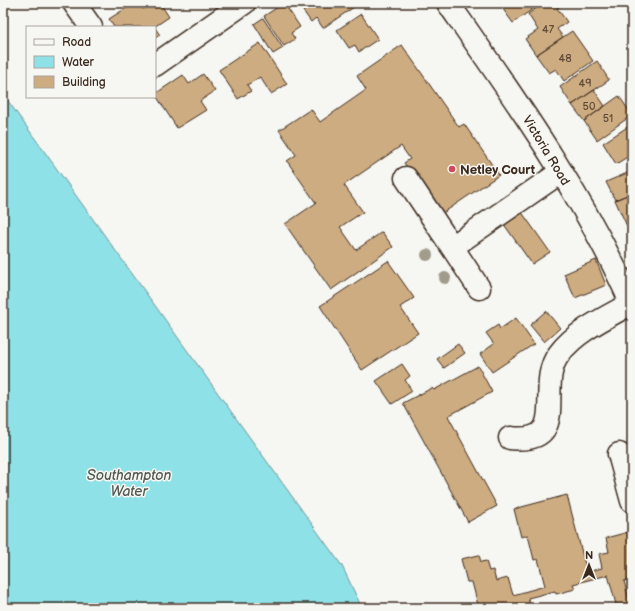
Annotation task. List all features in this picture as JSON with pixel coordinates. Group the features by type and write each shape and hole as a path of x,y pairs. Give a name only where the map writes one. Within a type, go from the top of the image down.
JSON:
{"street":[{"path":"156,64 244,3"},
{"name":"Victoria Road","path":"448,3 527,117 561,172 599,238 632,304"},
{"path":"452,247 561,172"},
{"path":"406,178 479,288"},
{"path":"510,438 527,439 543,431 547,425 550,415 548,401 552,367 559,354 575,338 595,324 632,304"},
{"path":"618,454 632,501"}],"water":[{"name":"Southampton Water","path":"3,94 342,566 362,608 3,608"}],"building":[{"path":"134,3 139,3 143,9 152,3 160,3 169,17 156,26 113,26 109,19"},
{"path":"284,3 300,27 291,33 295,39 284,46 264,16"},
{"path":"308,3 351,3 354,7 323,28 316,18 311,22 301,8"},
{"path":"503,3 541,3 513,23 500,5"},
{"path":"544,3 565,3 557,8 567,22 557,29 563,37 536,55 525,39 538,30 528,14"},
{"path":"361,14 378,39 359,52 355,45 349,48 337,30"},
{"path":"263,18 283,48 273,54 254,24"},
{"path":"156,29 160,35 156,37"},
{"path":"572,31 593,61 564,81 556,69 549,73 536,55"},
{"path":"260,43 287,84 271,94 260,77 247,85 251,91 238,99 219,70"},
{"name":"Netley Court","path":"402,45 459,127 464,124 499,175 440,215 404,163 410,159 401,146 344,185 363,212 340,227 356,250 382,232 393,247 331,290 285,224 316,203 287,161 296,155 279,130 311,109 320,122 366,90 357,76"},
{"path":"597,61 609,80 572,105 560,87"},
{"path":"203,74 215,91 200,101 206,110 177,128 156,93 183,75 189,84"},
{"path":"594,90 605,106 584,121 572,105"},
{"path":"619,96 632,115 597,140 584,121"},
{"path":"632,124 632,154 616,164 603,143"},
{"path":"632,171 632,193 615,200 606,182"},
{"path":"632,193 632,222 626,224 615,200"},
{"path":"521,211 550,252 532,264 503,223"},
{"path":"632,222 632,236 626,224"},
{"path":"596,260 606,285 575,298 564,274"},
{"path":"388,261 414,298 400,307 418,333 362,370 320,306"},
{"path":"546,311 560,328 544,342 530,325"},
{"path":"516,318 534,344 492,372 480,354 494,344 486,333 498,325 500,329"},
{"path":"458,344 465,353 444,368 437,359"},
{"path":"402,364 410,376 405,380 412,391 392,404 376,381"},
{"path":"478,366 492,392 448,416 497,506 468,522 403,403 432,388 434,390"},
{"path":"567,495 587,572 602,568 599,554 609,552 606,538 632,531 632,579 624,581 631,608 617,608 608,575 573,584 575,589 556,594 555,591 528,598 531,608 482,608 478,605 472,582 467,582 461,559 479,555 481,562 486,561 489,571 493,570 496,581 508,578 513,595 545,586 538,559 534,560 528,535 521,537 514,509"}],"place":[{"name":"Netley Court","path":"452,169"}]}
